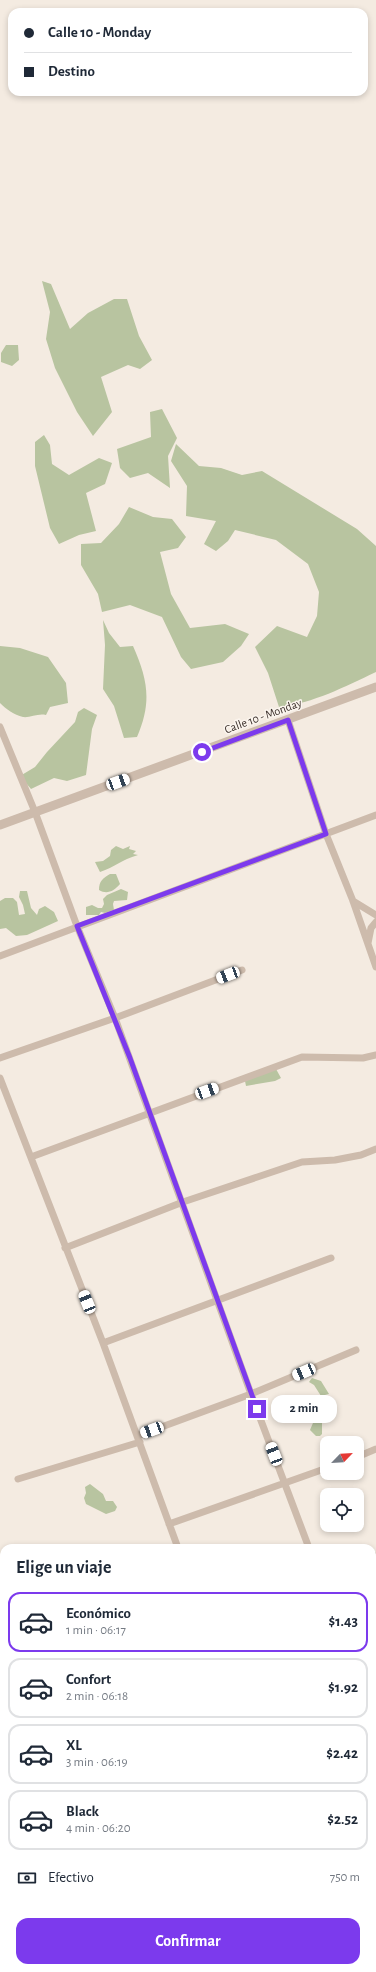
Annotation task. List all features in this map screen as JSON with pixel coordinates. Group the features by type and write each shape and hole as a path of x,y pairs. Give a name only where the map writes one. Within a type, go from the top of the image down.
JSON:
{"street":[{"name":"Calle 10 - Monday","path":"0,825 376,687"},
{"path":"288,720 326,834 353,901 376,967"},
{"path":"0,728 35,812 77,926 115,1018 183,1202 251,1394 286,1483 308,1544"},
{"path":"0,956 376,815"},
{"path":"353,901 376,915"},
{"path":"368,943 371,928 376,922"},
{"path":"0,1058 115,1018 242,970"},
{"path":"31,1158 150,1112 302,1057 363,1058 376,1055"},
{"path":"0,1078 103,1343 176,1544"},
{"path":"65,1248 183,1202 302,1162 335,1160 361,1155 376,1149"},
{"path":"103,1343 331,1258"},
{"path":"18,1479 138,1439 356,1350"},
{"path":"364,1453 376,1449"},
{"path":"169,1524 320,1471"}],"green space":[{"path":"42,281 51,284 70,329 88,313 114,299 127,299 139,336 152,360 140,369 128,365 101,377 112,412 93,436 77,412 55,368 46,339 50,312"},
{"path":"6,345 18,345 19,360 12,366 1,362 1,353"},
{"path":"162,409 177,438 168,456 170,488 148,473 130,478 120,468 117,449 151,437 150,412"},
{"path":"44,435 50,445 52,464 69,475 99,458 112,463 105,484 86,493 96,531 79,535 59,544 50,528 35,466 35,442"},
{"path":"176,444 199,466 221,468 242,475 262,471 357,529 376,546 376,672 317,698 279,707 268,673 255,647 277,626 307,637 317,616 319,592 308,564 276,540 235,530 228,541 216,551 204,544 216,521 186,516 187,486 171,461"},
{"path":"129,507 153,517 172,519 186,537 178,548 160,552 171,594 190,628 225,624 249,634 241,646 223,662 191,669 181,657 162,617 130,605 102,612 98,594 81,565 81,544 101,543 119,524"},
{"path":"103,620 109,633 120,647 133,646 142,670 145,681 146,702 145,713 137,737 124,738 114,706 103,689 105,645"},
{"path":"0,646 20,648 48,657 66,683 68,703 50,707 46,715 23,717 10,712 0,703"},
{"path":"84,708 97,715 92,729 86,775 67,781 54,778 31,789 20,776 35,767 75,722 78,712"},
{"path":"116,846 123,849 130,846 129,849 136,851 133,854 138,855 100,872 95,862 103,861 110,856 111,850"},
{"path":"110,874 116,874 120,884 110,892 99,890 102,880"},
{"path":"121,889 128,892 127,900 114,901 114,910 105,913 101,912 99,915 86,915 86,907 92,905 102,908 104,904 103,899 107,895"},
{"path":"20,891 27,891 31,908 37,915 39,909 45,906 54,912 58,921 27,935 16,936 6,928 0,929 0,901 5,898 13,898 17,902 19,915 25,914 19,897"},
{"path":"276,1069 281,1078 275,1081 246,1086 245,1081"},
{"path":"312,1378 321,1381 329,1394 321,1396 314,1385 309,1382"},
{"path":"318,1411 326,1411 322,1420 322,1434 320,1436 316,1436 310,1430"},
{"path":"90,1484 103,1494 106,1501 113,1501 117,1507 115,1511 106,1514 86,1504 84,1498 86,1493 85,1487"}],"route":[{"path":"202,752 288,720 326,834 77,926 130,1058 257,1409"}]}
